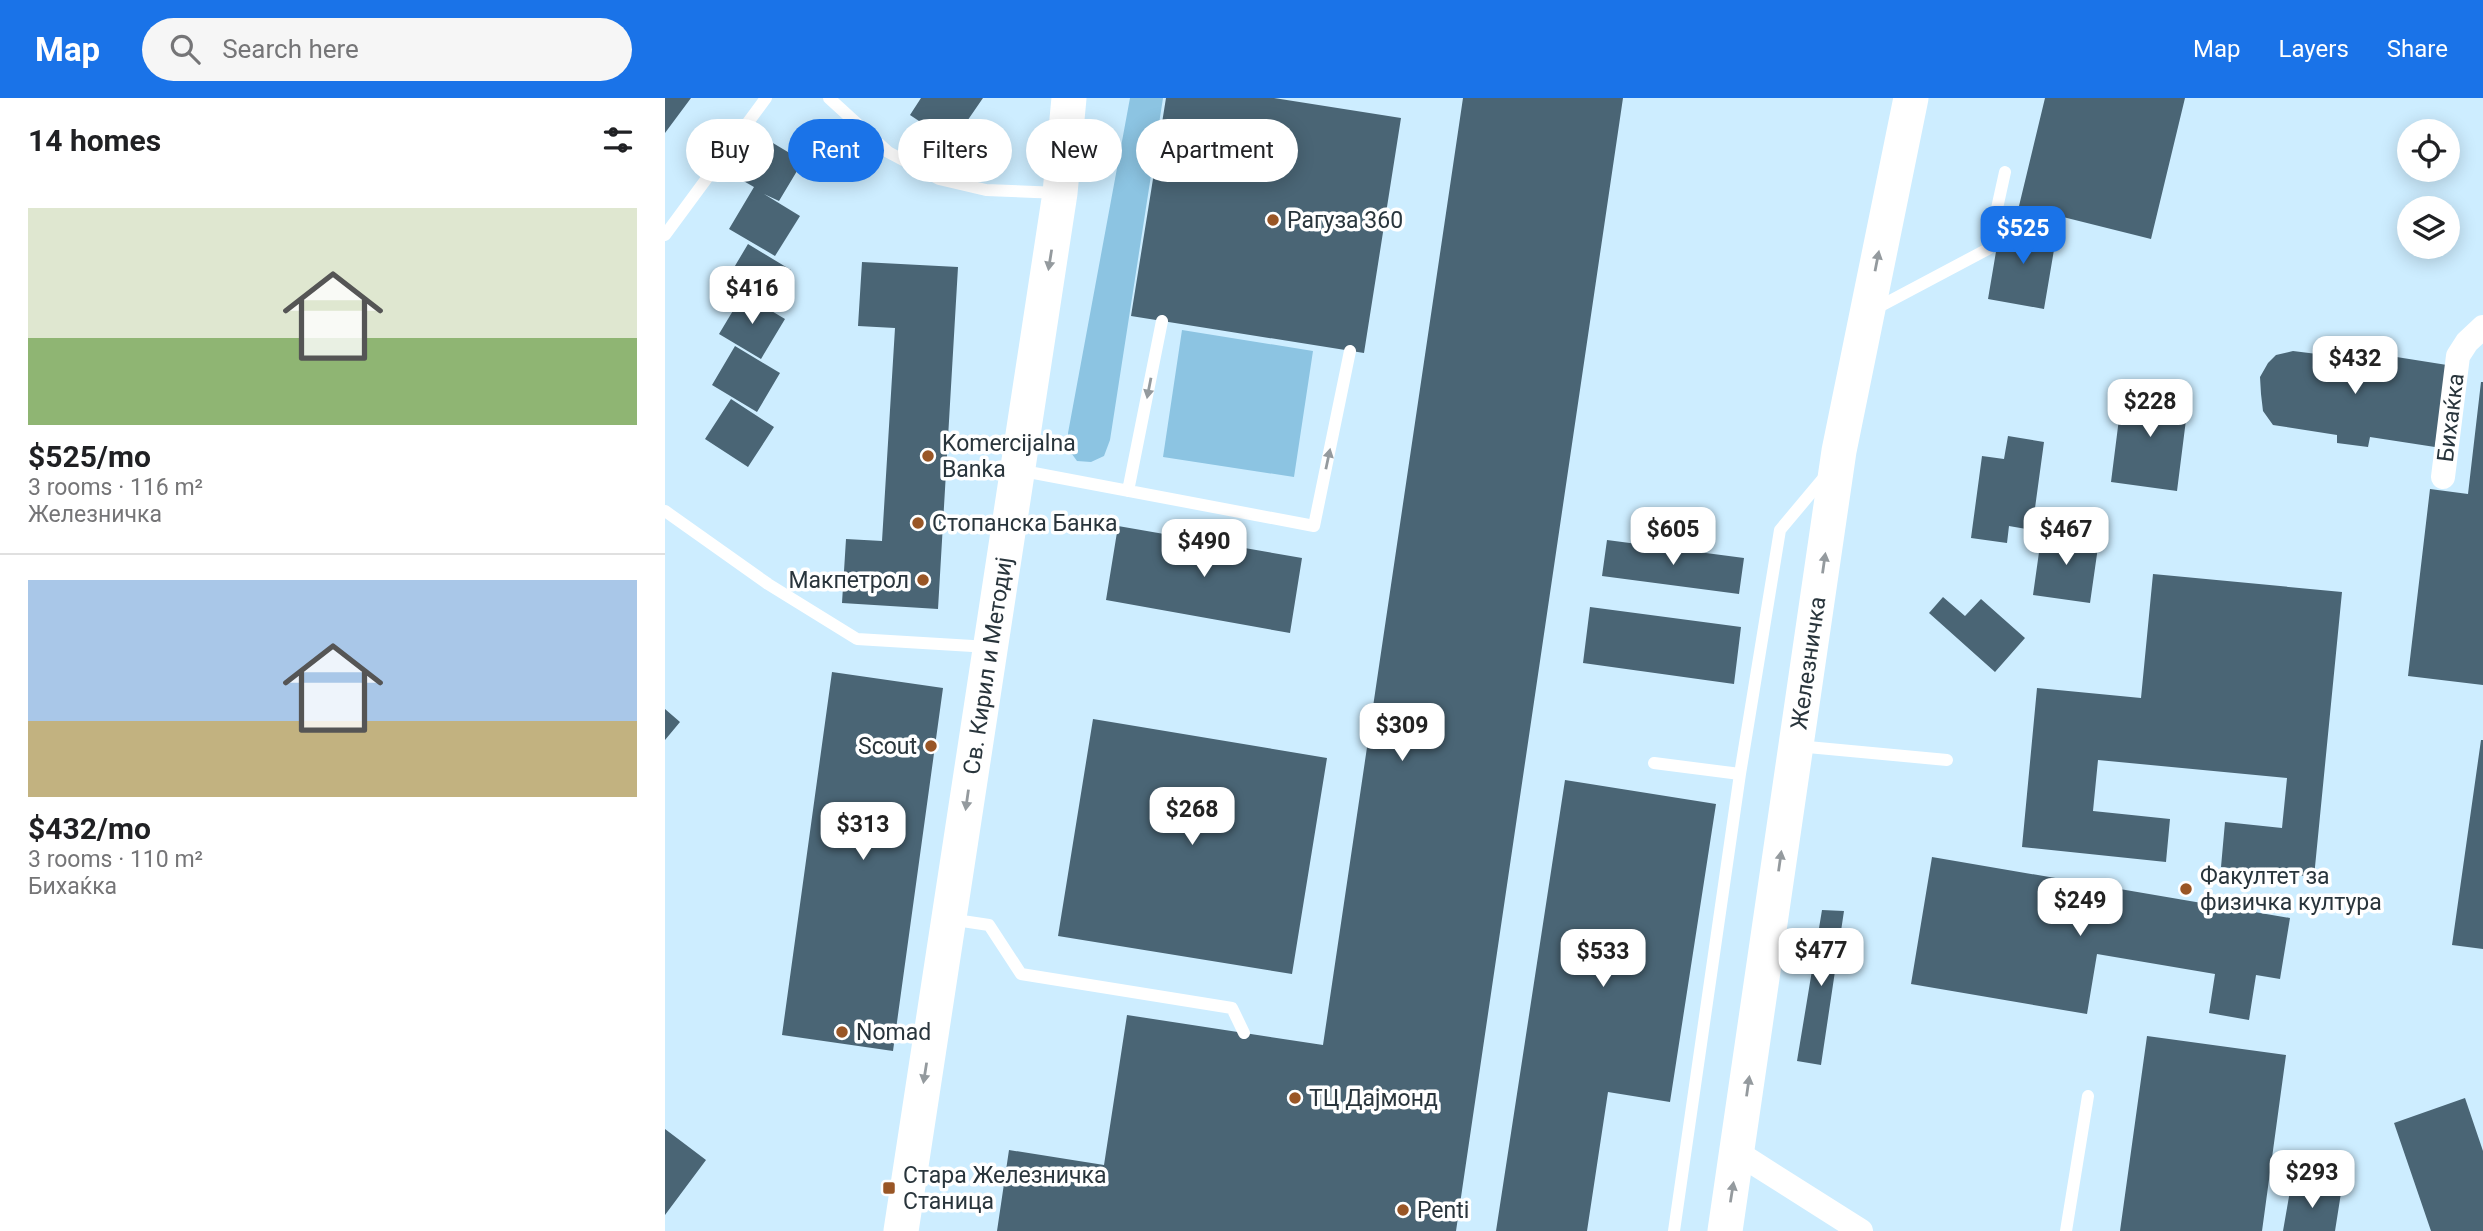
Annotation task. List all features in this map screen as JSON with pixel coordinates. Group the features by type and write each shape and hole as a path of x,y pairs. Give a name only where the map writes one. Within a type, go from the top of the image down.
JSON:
{"street":[{"name":"Железничка","path":"1725,1231 1838,461 1907,105"},
{"name":"Св. Кирил и Методиј","path":"901,1231 1073,106"},
{"name":"Бихаќка","path":"2443,477 2458,356 2467,342 2483,327"},
{"path":"1738,1153 1861,1231"}],"lane":[{"path":"665,234 766,98"},
{"path":"829,98 888,152 939,179 986,190 1060,193"},
{"path":"1867,313 1988,249 2005,172"},
{"path":"1128,491 1162,321"},
{"path":"1018,470 1314,526 1350,351"},
{"path":"1674,1231 1740,774 1780,530 1838,461"},
{"path":"665,511 768,584 857,639 989,647"},
{"path":"1797,746 1947,760"},
{"path":"1654,763 1740,774"},
{"path":"949,918 989,925 1021,974 1232,1008 1244,1033"},
{"path":"2066,1231 2088,1096"}],"shaded area":[{"path":"1130,98 1163,98 1160,119 1136,119 1136,182 1150,182 1110,440 1104,456 1091,462 1077,461 1069,450 1068,433 1114,182 1122,182 1122,141"},
{"path":"1182,330 1313,351 1294,477 1163,457"}],"building":[{"path":"665,98 691,98 665,133"},
{"path":"921,98 983,98 969,119 916,119 910,115"},
{"path":"1166,98 1274,98 1401,118 1364,353 1131,316 1153,182 1298,182 1298,119 1163,119"},
{"path":"1463,98 1623,98 1456,1231 997,1231 1009,1150 1104,1165 1127,1015 1323,1045"},
{"path":"2045,98 2185,98 2151,239 2019,206"},
{"path":"774,144 788,152 788,182 790,182 779,201 764,194 800,216 775,256 729,229 754,187 745,182 774,182"},
{"path":"2001,222 2057,232 2044,309 1988,299"},
{"path":"748,244 791,270 769,307 726,281"},
{"path":"862,262 958,267 938,609 842,603 846,539 882,541 895,328 858,326"},
{"path":"743,294 785,319 761,359 719,334"},
{"path":"735,346 780,373 757,412 712,385"},
{"path":"2327,346 2447,365 2435,447 2370,437 2368,447 2337,443 2337,435 2273,425 2263,411 2261,394 2260,377 2268,363 2276,355 2293,351 2325,355"},
{"path":"2481,382 2483,685 2408,676 2430,489 2468,494"},
{"path":"2123,387 2189,396 2177,491 2111,482"},
{"path":"731,399 774,427 748,467 705,439"},
{"path":"2008,436 2044,442 2032,530 2009,526 2007,543 1971,538 1982,456 2004,459"},
{"path":"1118,526 1302,558 1290,633 1106,600"},
{"path":"2042,531 2099,540 2090,603 2033,595"},
{"path":"1607,540 1744,558 1739,594 1602,576"},
{"path":"2153,574 2342,592 2314,877 2221,867 2225,822 2282,828 2287,778 2098,760 2093,811 2170,819 2166,862 2022,847 2037,688 2141,698"},
{"path":"1943,597 1965,616 1981,599 2025,638 1995,672 1929,613"},
{"path":"1590,607 1741,627 1734,684 1583,663"},
{"path":"832,672 943,688 893,1051 782,1035"},
{"path":"665,709 680,722 665,740"},
{"path":"1093,719 1327,758 1292,974 1058,936"},
{"path":"2483,740 2483,949 2452,945"},
{"path":"1565,780 1716,804 1670,1102 1608,1092 1587,1231 1496,1231"},
{"path":"1932,857 2290,918 2280,979 2256,975 2249,1020 2209,1013 2215,974 2097,954 2087,1014 1911,984"},
{"path":"1822,910 1844,911 1821,1065 1797,1061"},
{"path":"2147,1036 2286,1055 2262,1231 2120,1231"},
{"path":"2465,1098 2483,1151 2483,1231 2431,1231 2394,1123"},
{"path":"665,1129 706,1160 665,1215"},
{"path":"2291,1185 2341,1193 2335,1231 2283,1231"}],"place":[{"name":"Рагуза 360","path":"1273,220"},
{"name":"Komercijalna Banka","path":"928,456"},
{"name":"Стопанска Банка","path":"918,523"},
{"name":"Макпетрол","path":"923,580"},
{"name":"Scout","path":"931,746"},
{"name":"Факултет за физичка култура","path":"2186,889"},
{"name":"Nomad","path":"842,1032"},
{"name":"ТЦ Дајмонд","path":"1295,1098"},
{"name":"Стара Железничка Станица","path":"889,1188"},
{"name":"Penti","path":"1403,1210"}]}
